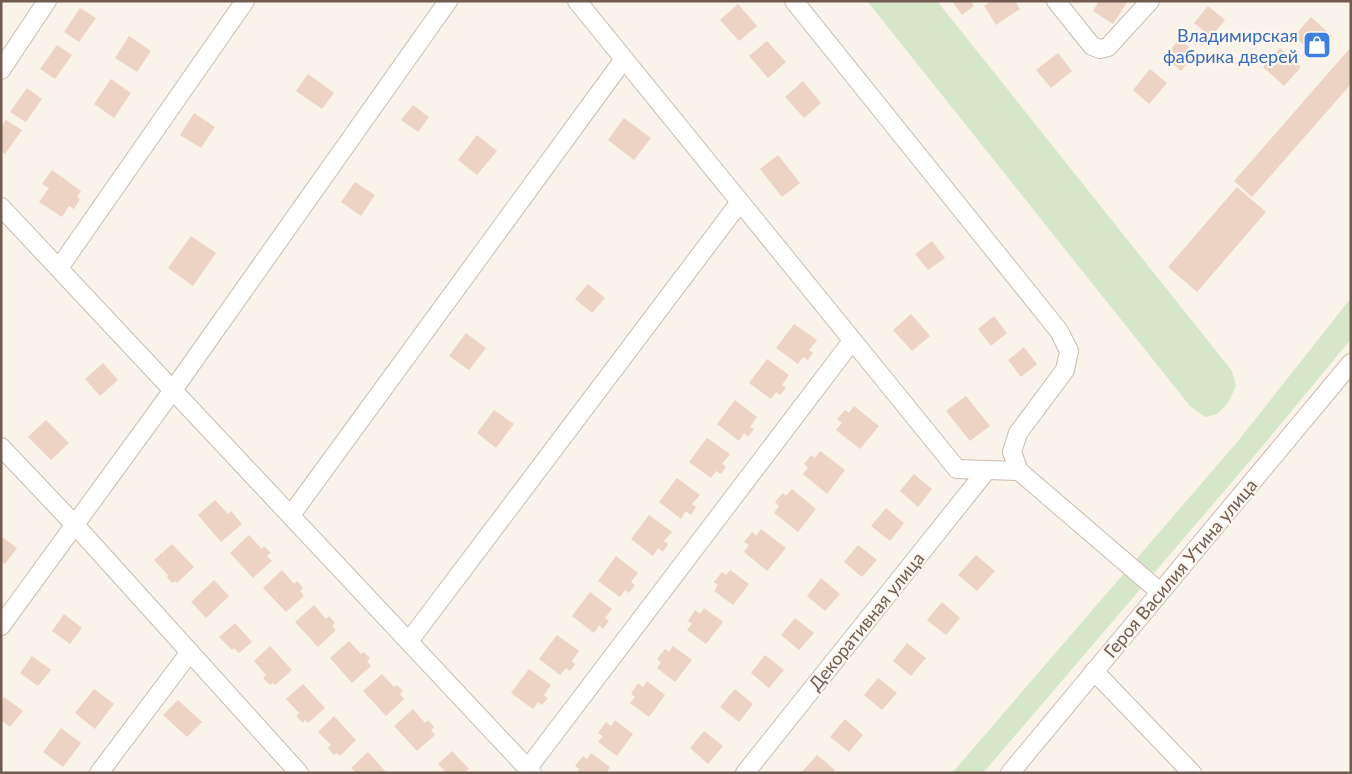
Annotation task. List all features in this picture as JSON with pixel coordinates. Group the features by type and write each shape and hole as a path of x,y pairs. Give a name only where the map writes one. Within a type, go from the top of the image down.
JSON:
{"street":[{"path":"1,70 47,1"},
{"path":"59,268 245,1"},
{"path":"1,626 173,390 448,1"},
{"path":"577,1 957,469 1019,471"},
{"path":"794,1 1059,331 1069,351 1065,370 1018,433 1012,452 1019,471 1160,592"},
{"path":"1056,1 1092,46 1100,49 1108,47 1150,1"},
{"path":"291,515 624,59"},
{"path":"409,641 740,202"},
{"path":"1,207 530,771 852,341"},
{"name":"Героя Василия Утина улица","path":"1010,773 1351,364"},
{"path":"1,447 75,525 299,773"},
{"name":"Декоративная улица","path":"745,773 987,470"},
{"path":"99,773 190,652"},
{"path":"1094,671 1192,773"}],"green space":[{"path":"867,1 937,1 1232,371 1236,386 1228,403 1217,414 1205,417 1190,406"},
{"path":"1351,298 1351,339 1255,455 983,773 952,773 1238,441"}],"building":[{"path":"952,1 971,1 974,6 962,15"},
{"path":"991,1 1015,1 1020,9 996,25 984,6"},
{"path":"1099,1 1128,1 1113,24 1093,11"},
{"path":"738,4 757,26 739,41 720,20"},
{"path":"1208,6 1225,20 1211,37 1194,23"},
{"path":"80,8 96,18 79,42 64,32"},
{"path":"1311,17 1332,36 1315,55 1294,36"},
{"path":"129,36 151,51 137,72 115,58"},
{"path":"1179,39 1196,53 1181,71 1165,57"},
{"path":"767,41 786,62 768,78 749,56"},
{"path":"57,45 72,55 55,79 40,69"},
{"path":"1351,47 1351,84 1252,197 1234,181"},
{"path":"1280,48 1301,67 1284,86 1263,67"},
{"path":"1058,53 1072,71 1051,88 1036,70"},
{"path":"1150,69 1167,83 1149,104 1133,90"},
{"path":"308,74 334,93 322,109 296,91"},
{"path":"111,79 131,93 114,118 94,104"},
{"path":"803,81 821,103 804,118 785,97"},
{"path":"27,88 42,99 26,122 10,112"},
{"path":"413,105 429,117 418,132 401,120"},
{"path":"194,113 215,127 201,148 180,135"},
{"path":"624,118 651,138 634,160 608,140"},
{"path":"6,120 22,130 5,154 1,151 1,127"},
{"path":"477,135 497,151 477,175 458,160"},
{"path":"778,155 800,183 782,197 760,169"},
{"path":"52,170 81,191 77,197 80,199 74,209 69,206 62,217 39,202 49,188 42,184"},
{"path":"355,182 375,195 361,216 341,202"},
{"path":"1237,187 1266,212 1197,292 1168,267"},
{"path":"191,236 216,253 193,286 168,268"},
{"path":"932,241 945,258 928,270 915,254"},
{"path":"588,284 605,298 592,313 575,299"},
{"path":"911,314 930,336 912,351 893,330"},
{"path":"994,316 1007,333 991,346 978,329"},
{"path":"794,324 817,340 809,350 813,353 808,360 803,357 798,364 776,348"},
{"path":"466,333 486,348 469,370 449,356"},
{"path":"1024,347 1037,364 1021,377 1008,360"},
{"path":"767,359 789,375 782,385 786,388 780,395 776,392 771,399 749,383"},
{"path":"103,363 118,380 100,396 85,379"},
{"path":"966,396 990,426 970,441 946,411"},
{"path":"735,400 757,417 750,427 754,429 748,437 744,433 739,441 717,424"},
{"path":"854,406 879,426 860,449 836,430 842,423 837,419 845,410 849,413"},
{"path":"494,410 514,424 496,448 477,433"},
{"path":"46,420 69,443 51,460 28,437"},
{"path":"707,438 730,454 722,464 726,467 721,474 716,471 711,478 689,462"},
{"path":"820,451 845,470 827,494 803,474 808,468 804,464 811,455 815,458"},
{"path":"914,474 932,489 918,507 900,491"},
{"path":"677,478 700,495 692,504 696,507 691,515 686,511 681,519 659,502"},
{"path":"792,489 816,509 798,532 774,513 779,506 775,502 783,493 786,496"},
{"path":"215,500 228,514 231,511 242,524 221,542 198,515"},
{"path":"886,508 904,523 890,541 871,526"},
{"path":"649,515 672,532 664,541 668,544 663,552 658,548 653,556 631,539"},
{"path":"761,529 786,548 767,571 744,552 749,545 744,542 752,532 756,536"},
{"path":"249,535 262,549 264,546 271,553 267,556 272,561 253,578 230,553"},
{"path":"1,536 17,548 5,564 1,561"},
{"path":"172,544 194,567 177,583 175,581 172,583 167,577 168,575 154,560"},
{"path":"858,545 877,560 862,577 844,562"},
{"path":"976,555 995,571 977,591 958,575"},
{"path":"616,556 638,573 631,582 635,585 629,593 625,590 620,597 598,581"},
{"path":"282,570 294,584 297,581 303,588 300,591 304,596 286,612 263,588"},
{"path":"730,570 749,584 733,605 714,591 718,585 714,582 722,572 726,575"},
{"path":"821,578 840,594 825,611 807,596"},
{"path":"214,580 229,596 206,618 191,602"},
{"path":"590,592 612,609 605,618 609,621 603,629 599,625 594,633 572,616"},
{"path":"942,602 960,618 946,635 927,620"},
{"path":"314,605 326,619 329,616 335,623 332,626 336,630 318,647 295,622"},
{"path":"704,608 723,622 706,644 687,630 692,624 688,621 695,610 700,614"},
{"path":"64,614 82,628 70,644 52,631"},
{"path":"795,618 814,633 799,650 781,635"},
{"path":"235,623 252,642 239,653 234,648 232,650 219,637"},
{"path":"557,635 579,651 572,661 575,664 570,671 566,668 560,675 539,659"},
{"path":"349,641 361,654 364,652 370,658 367,661 371,666 352,683 330,658"},
{"path":"907,643 926,658 911,676 893,661"},
{"path":"270,646 292,670 275,685 273,683 270,685 263,678 266,675 254,661"},
{"path":"673,646 692,660 675,682 657,668 661,662 657,659 665,649 669,652"},
{"path":"765,655 784,670 769,688 751,673"},
{"path":"32,656 51,670 38,686 20,673"},
{"path":"529,669 551,685 544,695 548,698 542,705 538,702 533,709 511,693"},
{"path":"382,674 394,687 397,685 403,691 400,694 404,699 386,716 363,691"},
{"path":"878,678 897,693 882,710 864,695"},
{"path":"647,681 665,695 649,717 630,703 635,697 631,694 638,683 643,687"},
{"path":"303,684 325,708 308,723 305,720 303,723 296,716 299,713 286,699"},
{"path":"94,689 114,704 95,729 75,713"},
{"path":"735,689 753,704 739,722 720,707"},
{"path":"4,697 23,711 10,727 1,720 1,701"},
{"path":"178,700 202,722 187,737 163,715"},
{"path":"413,709 425,723 428,720 434,727 431,730 435,735 417,751 394,726"},
{"path":"334,716 356,740 340,756 337,753 334,755 328,748 331,745 318,732"},
{"path":"845,719 863,735 849,752 830,737"},
{"path":"615,720 633,734 617,756 598,742 603,736 598,733 606,722 611,726"},
{"path":"61,728 81,743 63,767 43,752"},
{"path":"704,731 723,746 708,764 690,748"},
{"path":"452,751 469,769 464,773 446,773 438,764"},
{"path":"368,752 387,773 356,773 351,768"},
{"path":"591,753 610,767 606,773 577,773 579,769 575,766 583,756 587,759"},
{"path":"817,755 835,770 832,773 801,773"}],"place":[{"name":"Владимирская фабрика дверей","path":"1317,45"}]}
